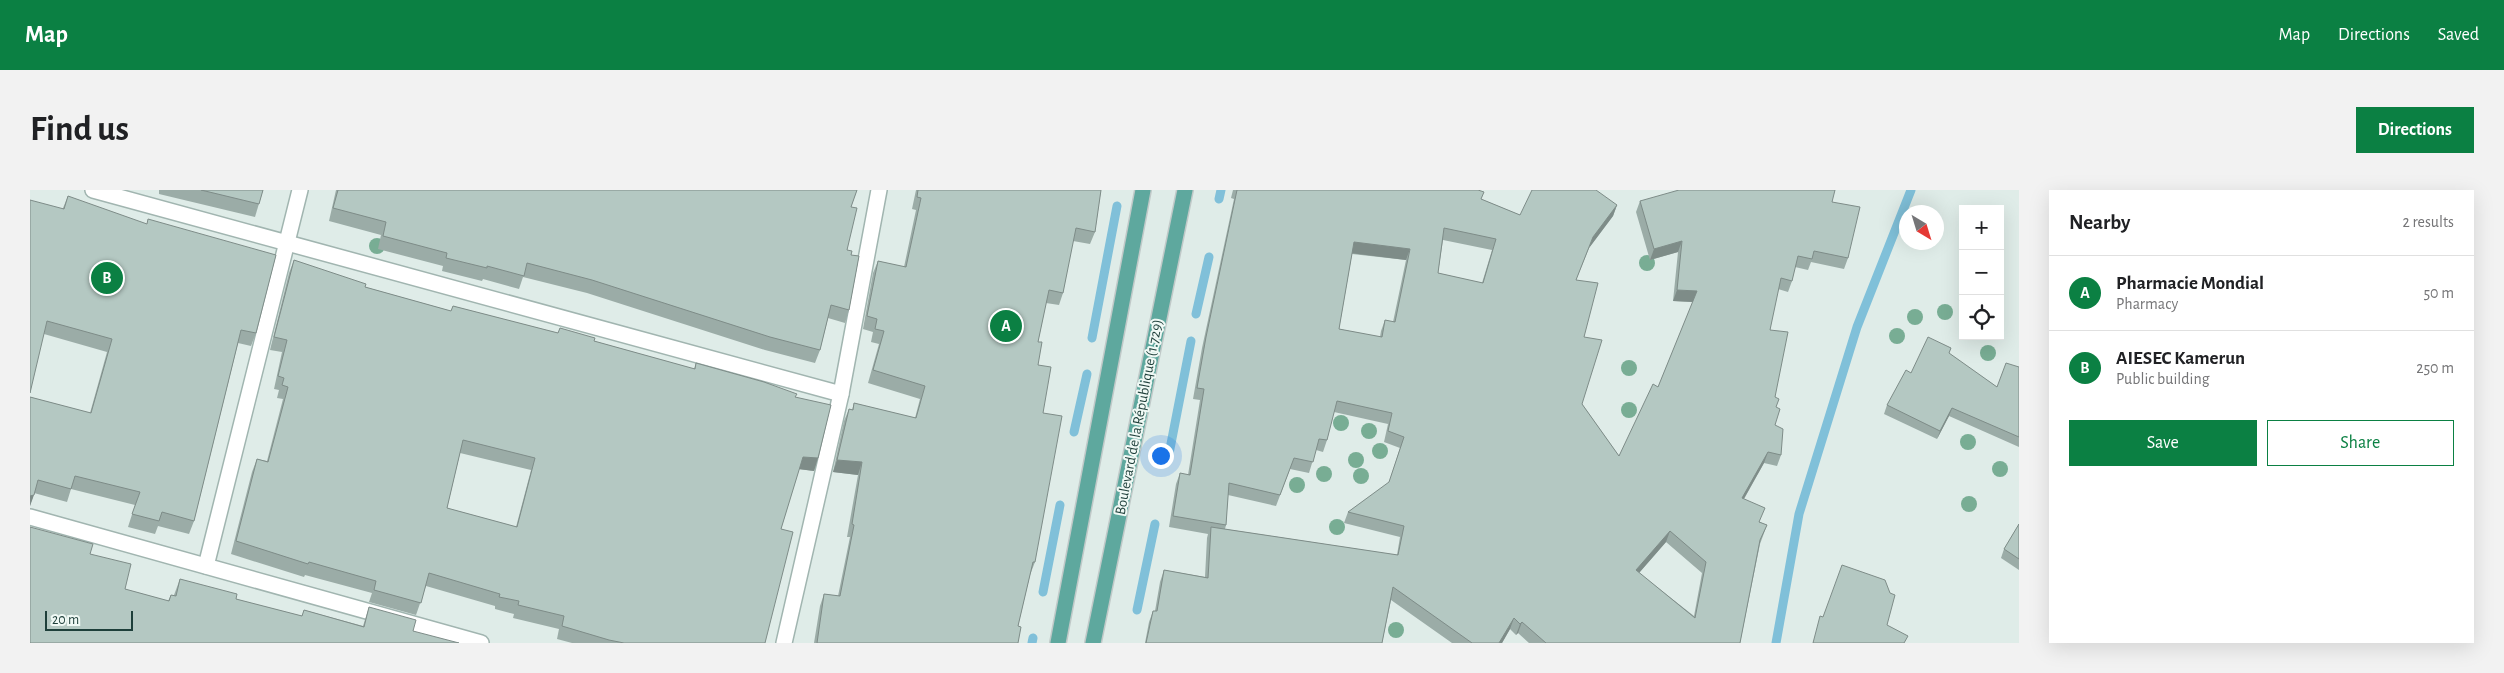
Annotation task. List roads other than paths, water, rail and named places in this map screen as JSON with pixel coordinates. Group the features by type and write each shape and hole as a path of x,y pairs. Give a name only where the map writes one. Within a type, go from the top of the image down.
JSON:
{"main road":[{"path":"1058,643 1143,190"},
{"name":"Boulevard de la République (1.729)","path":"1093,643 1185,190"}],"street":[{"path":"93,190 121,194 286,242 841,394"},
{"path":"206,566 300,190"},
{"path":"784,643 841,394 879,190"},
{"path":"30,517 481,643"}],"waterway":[{"path":"1219,199 1221,190"},
{"path":"1776,643 1799,514 1857,327 1911,190"},
{"path":"1092,338 1117,206"},
{"path":"1196,314 1209,257"},
{"path":"1168,459 1191,341"},
{"path":"1074,432 1087,374"},
{"path":"1043,592 1060,505"},
{"path":"1137,610 1155,524"},
{"path":"1032,643 1033,638"}],"place":[{"name":"AIESEC Kamerun","path":"107,278"},
{"name":"Pharmacie Mondial","path":"1006,326"}]}
